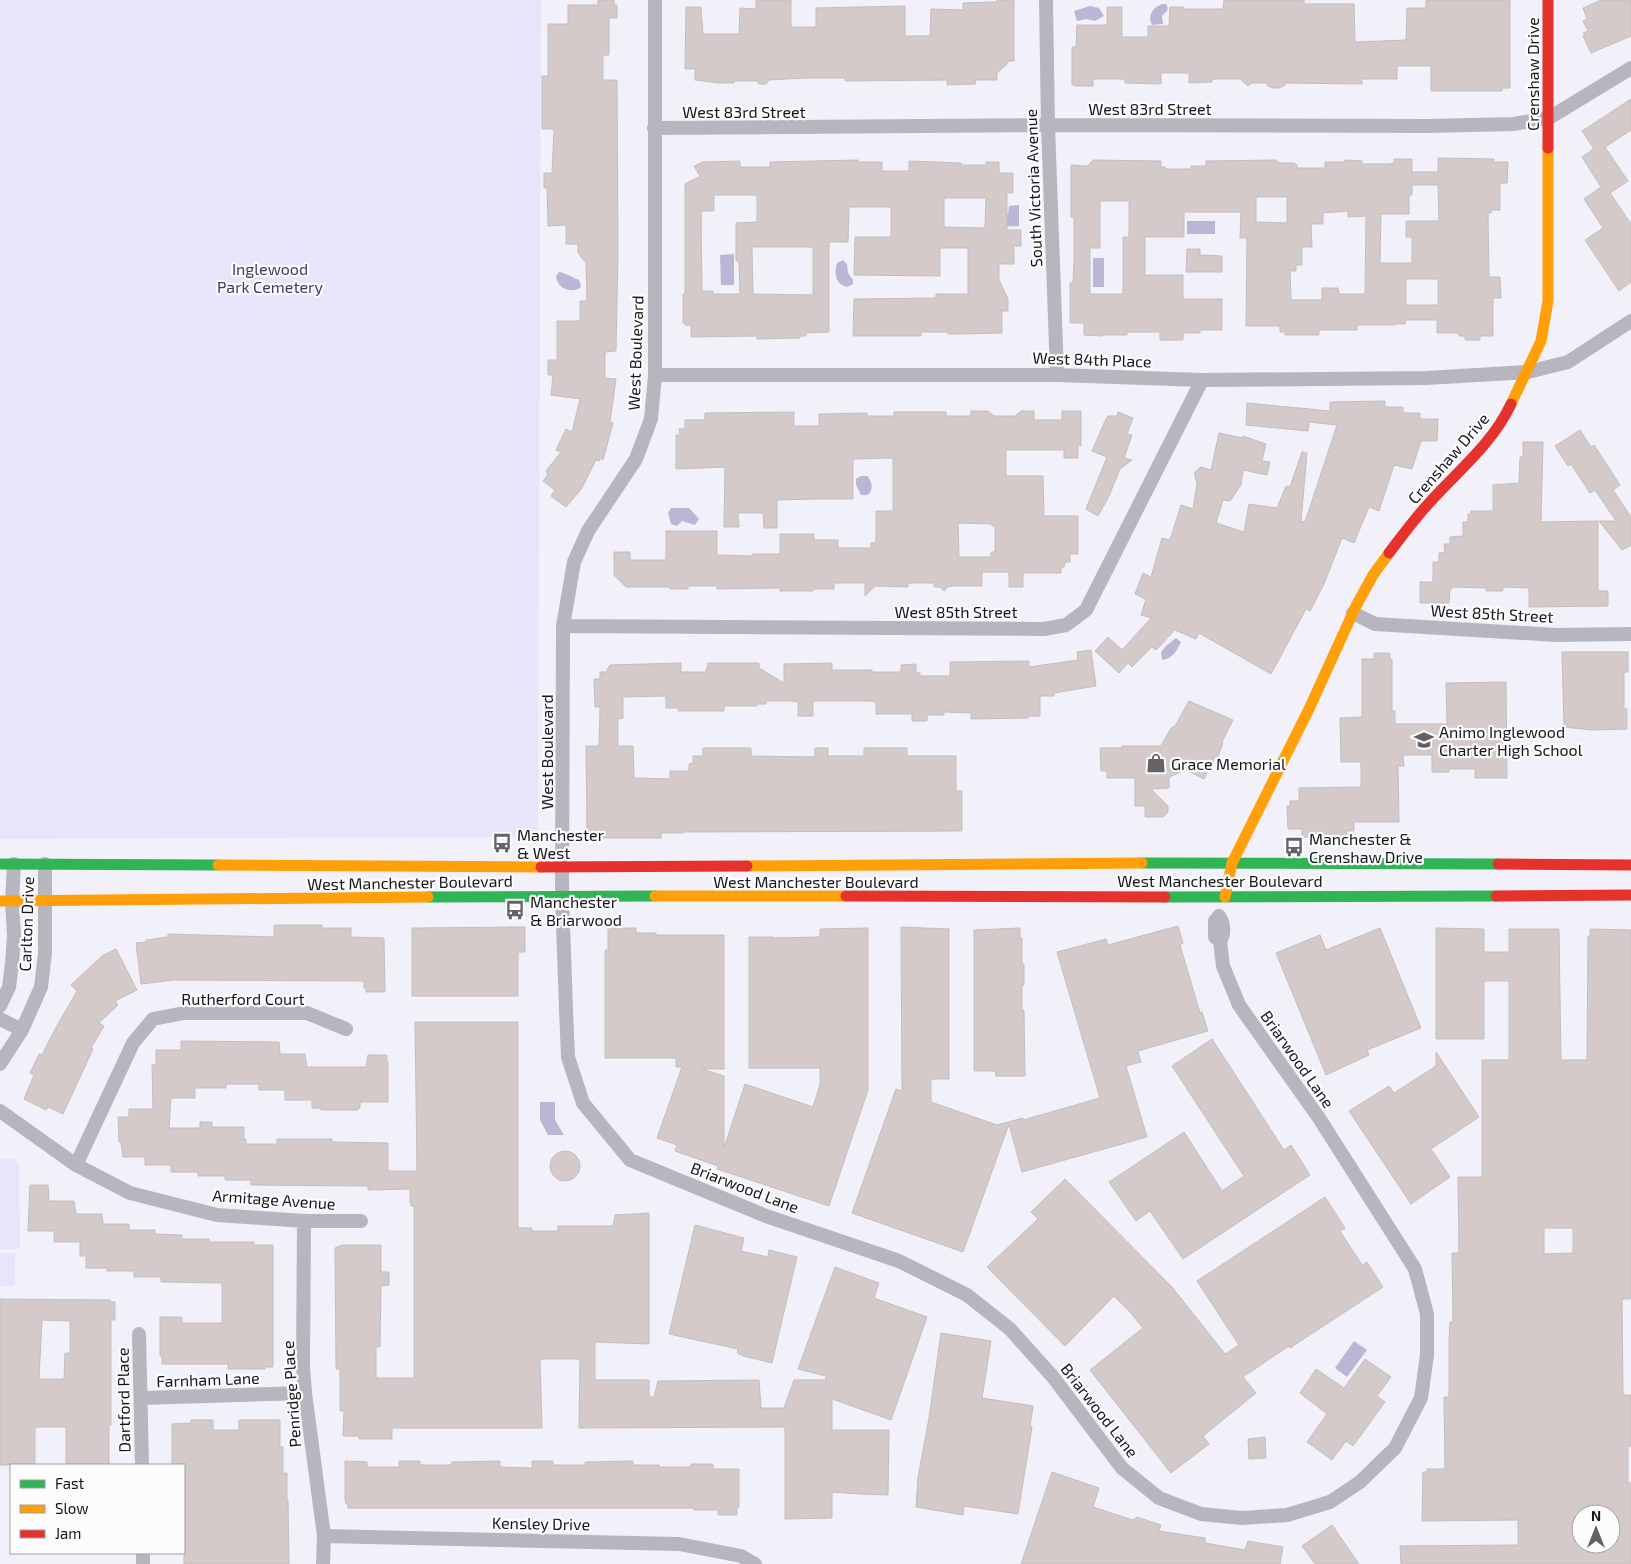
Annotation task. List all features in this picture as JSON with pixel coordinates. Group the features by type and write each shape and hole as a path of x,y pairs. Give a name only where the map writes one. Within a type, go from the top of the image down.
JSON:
{"main road":[{"name":"Crenshaw Drive","path":"1225,897 1232,863 1373,575 1429,503 1482,448 1497,428 1506,415 1528,372 1541,341 1548,301 1548,0"},
{"name":"West Manchester Boulevard","path":"7,864 563,868 1232,863 1631,865"},
{"name":"West Manchester Boulevard","path":"6,901 562,896 1225,897 1631,895"}],"street":[{"name":"West Boulevard","path":"562,896 563,626 574,562 588,531 636,460 651,419 655,375 655,0"},
{"name":"South Victoria Avenue","path":"1046,0 1048,125 1057,375"},
{"name":"West 83rd Street","path":"654,128 1048,125 1428,126 1514,124 1548,118 1631,68"},
{"name":"West 84th Place","path":"655,375 1057,375 1202,380 1426,378 1528,372 1568,362 1631,321"},
{"name":"West 85th Street","path":"563,626 1044,629 1066,625 1086,610 1202,380"},
{"name":"West 85th Street","path":"1353,613 1375,624 1556,635 1631,634"},
{"name":"Carlton Drive","path":"0,1006 9,987 14,936 6,901 7,864"},
{"name":"Carlton Drive","path":"0,1064 22,1030 41,987 45,953 45,864"},
{"name":"Briarwood Lane","path":"562,896 568,1056 583,1103 630,1160 766,1216 899,1261 967,1295 1010,1329 1053,1377 1122,1468 1159,1498 1200,1514 1242,1518 1287,1514 1330,1502 1360,1482 1395,1448 1421,1398 1427,1354 1427,1314 1415,1269 1319,1118 1238,1005 1223,966 1220,941 1223,936 1222,921 1219,916 1225,897"},
{"name":"Rutherford Court","path":"76,1165 134,1043 153,1019 184,1013 307,1013 346,1029"},
{"path":"0,1019 22,1030"},
{"name":"Armitage Avenue","path":"0,1111 76,1165 130,1193 217,1215 304,1221 362,1221"},
{"name":"Penridge Place","path":"304,1221 303,1367 324,1536 322,1564"},
{"name":"Dartford Place","path":"139,1334 142,1464"},
{"name":"Farnham Lane","path":"141,1398 305,1393"},
{"name":"Kensley Drive","path":"324,1536 679,1544 741,1556 755,1564"}],"green space":[{"name":"Inglewood Park Cemetery","path":"0,0 541,0 538,837 0,839"},
{"path":"0,1159 13,1159 19,1163 20,1249 0,1249"},
{"path":"0,1253 15,1253 15,1286 0,1286"}],"shaded area":[{"path":"1162,4 1166,4 1168,8 1162,16 1163,24 1152,25 1150,18 1152,12"},
{"path":"1090,6 1099,8 1104,16 1095,21 1086,19 1077,21 1074,11"},
{"path":"1019,205 1019,226 997,227 1008,214 1009,206"},
{"path":"1187,221 1215,221 1215,234 1187,234"},
{"path":"734,254 734,285 721,285 720,255"},
{"path":"1093,258 1104,258 1104,287 1093,287"},
{"path":"843,260 847,264 848,273 853,280 853,284 847,287 843,286 836,278 837,263"},
{"path":"559,272 579,280 580,288 568,290 561,287 556,276"},
{"path":"861,476 867,476 872,485 870,492 865,495 861,495 856,485 856,479"},
{"path":"671,508 689,508 699,519 695,525 682,521 677,526 671,524 668,513"},
{"path":"1176,638 1181,642 1178,648 1174,654 1162,660 1161,652"},
{"path":"540,1102 555,1102 555,1120 564,1135 548,1135 540,1120"},
{"path":"1354,1341 1367,1350 1347,1377 1335,1368"}],"building":[{"path":"598,0 614,0 614,5 617,5 617,18 609,18 609,55 603,55 603,80 617,80 618,254 616,351 605,352 605,378 616,379 610,422 613,423 603,460 600,458 599,461 596,460 582,488 566,507 551,496 555,490 543,481 548,474 546,471 561,452 556,450 566,429 572,432 580,399 551,395 553,375 548,375 548,360 557,360 557,321 580,321 580,301 587,301 586,263 578,253 578,244 566,244 566,225 548,226 547,188 544,188 544,173 552,173 554,129 542,129 542,76 548,76 548,24 568,24 568,5 598,5"},
{"path":"756,0 791,0 791,27 816,27 816,8 905,6 905,36 930,36 931,9 963,10 963,3 1014,0 1014,61 1008,61 997,73 997,80 976,80 975,84 947,85 947,80 845,81 845,78 769,80 766,84 759,84 757,81 719,83 695,80 695,69 685,69 686,7 701,7 703,34 739,34 740,8 756,9"},
{"path":"1224,0 1304,0 1304,4 1354,4 1355,42 1406,40 1407,8 1426,8 1426,0 1510,0 1510,88 1502,88 1502,91 1431,91 1431,66 1397,66 1397,79 1362,79 1362,84 1285,83 1285,85 1279,88 1273,88 1268,86 1267,83 1251,83 1248,86 1240,79 1212,79 1212,82 1189,83 1189,73 1161,73 1161,84 1125,83 1125,79 1093,79 1093,86 1072,85 1072,47 1076,47 1077,25 1107,25 1107,7 1122,7 1122,37 1148,37 1148,26 1169,26 1170,7 1223,9"},
{"path":"1601,0 1631,0 1631,36 1591,53 1583,36 1585,35 1583,33 1588,31 1583,21 1587,19 1583,8"},
{"path":"1631,99 1631,130 1605,147 1628,181 1610,193 1631,224 1631,282 1619,291 1585,240 1603,228 1584,199 1601,187 1582,157 1594,149 1582,131"},
{"path":"1438,158 1494,159 1494,162 1508,162 1507,183 1500,183 1500,210 1491,210 1491,213 1488,213 1489,277 1500,277 1501,298 1493,298 1493,336 1480,336 1480,340 1465,340 1465,336 1459,336 1459,333 1437,333 1437,320 1406,320 1405,324 1395,325 1357,325 1357,330 1319,330 1319,335 1285,335 1285,332 1280,332 1280,326 1246,326 1247,238 1240,238 1241,212 1184,212 1184,237 1145,237 1145,275 1183,275 1183,299 1222,299 1222,330 1200,330 1200,333 1183,333 1183,340 1160,340 1160,332 1127,332 1127,335 1102,336 1084,335 1084,323 1070,323 1070,283 1073,283 1074,262 1074,217 1071,217 1071,165 1088,166 1093,160 1161,161 1161,167 1165,167 1165,169 1191,169 1191,166 1206,166 1206,161 1277,160 1277,162 1282,163 1294,163 1297,165 1297,168 1325,168 1325,162 1345,162 1345,160 1362,161 1362,164 1389,164 1394,163 1394,159 1412,159 1412,172 1438,172","holes":["1412,185 1438,185 1439,221 1406,221 1406,237 1412,237 1412,263 1380,263 1381,214 1409,214 1409,195 1412,195","1256,197 1287,197 1287,223 1256,222","1100,201 1129,201 1129,237 1123,237 1123,294 1090,294 1090,248 1100,248","1348,211 1348,217 1366,216 1365,294 1339,294 1338,288 1322,288 1322,300 1291,300 1290,271 1296,271 1296,265 1302,265 1302,247 1312,247 1311,224 1323,224 1323,213","1406,279 1438,279 1438,305 1406,305"]},
{"path":"858,160 858,162 882,162 882,171 909,171 909,161 961,163 961,165 986,165 986,162 999,162 999,173 1013,173 1013,193 1007,193 1007,230 1021,230 1021,246 1014,246 1014,264 999,264 999,280 1008,299 1008,311 1002,311 1002,333 948,334 948,332 921,332 921,336 853,336 854,299 936,298 936,294 968,294 968,248 940,248 940,276 854,275 855,237 891,237 891,207 849,207 848,242 829,242 829,332 806,333 806,336 800,336 800,338 757,339 757,336 691,337 691,325 683,323 683,294 685,294 685,184 700,176 694,166 703,162 740,161 740,167 770,167 770,162","holes":["714,195 757,195 757,222 736,223 736,261 739,261 740,294 713,294 713,291 702,291 701,211 714,211","944,198 986,198 985,228 944,227","752,247 813,247 813,295 753,294"]},
{"path":"1187,249 1200,249 1200,255 1222,256 1222,272 1186,272"},
{"path":"1385,401 1385,407 1403,407 1403,413 1420,413 1420,419 1438,419 1437,441 1421,441 1412,469 1394,465 1379,511 1369,507 1354,543 1342,538 1324,584 1310,611 1306,609 1271,674 1199,633 1196,639 1175,630 1156,650 1152,647 1132,667 1128,663 1119,673 1095,651 1108,637 1122,650 1151,618 1141,615 1146,599 1135,594 1143,573 1151,577 1162,538 1170,540 1181,505 1193,509 1197,483 1195,472 1201,467 1211,470 1219,433 1243,438 1243,436 1266,444 1262,461 1270,462 1267,475 1243,470 1241,485 1230,501 1223,500 1216,523 1244,532 1249,504 1277,508 1286,486 1290,487 1302,452 1307,453 1301,521 1305,522 1337,425 1309,422 1308,431 1246,425 1247,403 1330,411 1330,402"},
{"path":"971,411 988,411 994,416 1015,416 1021,411 1034,411 1034,420 1062,420 1062,411 1081,411 1081,446 1078,444 1078,458 1064,458 1064,450 1006,450 1006,476 1043,476 1044,516 1078,516 1078,554 1070,554 1070,562 1065,562 1064,567 1061,567 1061,573 1023,573 1023,587 1009,587 1009,572 982,572 982,586 952,586 947,587 944,591 940,587 934,587 934,583 908,583 908,587 875,586 865,596 865,583 834,583 834,589 813,589 813,591 780,591 780,588 717,589 717,586 688,586 688,589 670,589 670,587 626,587 614,575 614,552 630,552 630,560 666,560 666,531 717,531 717,555 751,556 753,554 780,554 780,534 814,534 814,540 838,540 838,548 871,548 871,543 876,542 876,511 893,511 893,458 853,459 853,499 777,500 777,528 764,528 763,513 738,513 739,527 724,527 725,467 676,469 676,435 680,435 679,429 685,429 685,420 705,420 705,413 794,412 794,426 819,426 819,414 867,413 867,416 894,416 894,412 946,412 946,416 971,416","holes":["958,523 992,524 992,526 995,526 995,552 991,552 991,557 959,557"]},
{"path":"1118,412 1133,418 1127,434 1132,435 1124,458 1132,460 1120,469 1098,516 1086,509 1107,457 1092,451 1108,416 1117,416"},
{"path":"1580,430 1591,447 1594,445 1620,485 1613,490 1631,517 1631,545 1622,550 1599,521 1616,521 1595,490 1590,493 1571,464 1568,466 1555,446"},
{"path":"1523,442 1543,442 1541,522 1598,521 1598,591 1608,591 1608,606 1529,607 1529,588 1503,587 1503,591 1486,591 1486,588 1452,587 1450,589 1449,603 1420,603 1420,582 1433,582 1433,562 1439,562 1439,553 1445,552 1444,544 1450,544 1450,537 1463,536 1463,522 1468,522 1468,514 1471,514 1471,511 1493,511 1493,485 1519,483 1520,457 1523,457"},
{"path":"1091,650 1096,686 1054,693 1054,696 1040,696 1040,716 1028,716 1028,718 971,719 971,713 944,712 944,715 927,715 927,721 912,721 912,714 876,714 876,702 869,701 813,701 813,716 798,716 798,702 792,701 766,701 766,704 757,704 757,706 724,706 724,711 678,711 678,708 666,708 666,696 623,697 623,718 618,719 618,746 633,746 634,778 670,779 670,771 689,771 689,764 693,763 693,756 703,756 703,748 751,748 751,756 815,757 815,748 828,748 828,756 864,756 864,748 907,748 907,756 956,756 956,791 962,791 962,831 683,832 661,833 661,838 598,838 592,837 587,831 586,746 599,746 600,707 595,707 594,679 600,679 600,672 606,672 610,665 681,663 681,672 706,672 708,663 759,663 759,668 784,683 784,664 832,663 832,670 901,672 901,665 916,664 916,673 920,673 920,676 950,676 950,662 1029,661 1029,667 1078,660 1077,652"},
{"path":"1562,652 1628,652 1628,672 1624,672 1624,709 1627,709 1627,729 1592,730 1564,727"},
{"name":"Animo Inglewood Charter High School","path":"1374,653 1390,653 1390,659 1392,659 1392,711 1395,711 1395,724 1447,724 1446,683 1506,682 1507,778 1475,778 1475,769 1449,769 1449,772 1432,772 1432,755 1403,755 1404,766 1398,766 1399,822 1354,822 1354,831 1347,831 1347,837 1302,837 1302,829 1288,829 1287,806 1290,806 1290,801 1299,801 1299,788 1361,787 1361,762 1341,762 1340,718 1362,717 1362,659 1374,659"},
{"name":"Grace Memorial","path":"1189,701 1233,720 1222,742 1218,756 1215,757 1204,779 1186,770 1169,777 1169,788 1151,789 1168,806 1168,812 1163,817 1145,817 1145,806 1135,806 1135,778 1107,778 1107,771 1101,771 1100,748 1161,746"},
{"path":"274,925 322,925 322,928 351,928 351,937 384,938 385,992 366,992 364,981 173,980 141,984 136,943 168,937 168,934 274,937"},
{"path":"1178,926 1183,943 1180,945 1200,1013 1202,1012 1208,1031 1138,1051 1141,1062 1126,1066 1147,1137 1022,1172 1009,1124 963,1252 852,1213 896,1089 902,1091 901,927 949,929 949,1079 931,1079 931,1102 997,1125 1023,1118 1023,1120 1100,1098 1057,952 1106,939 1108,945"},
{"path":"525,927 525,952 518,952 518,996 412,996 412,928"},
{"path":"608,928 636,928 636,933 656,933 656,935 724,935 724,1069 702,1069 724,1076 724,1148 745,1084 813,1107 820,1085 820,1068 749,1068 749,937 820,937 820,929 868,928 868,1090 829,1206 717,1169 718,1166 675,1151 677,1145 657,1138 682,1067 676,1067 676,1058 605,1058 605,950 608,950"},
{"path":"1020,928 1022,964 1024,964 1022,1010 1024,1010 1025,1076 996,1076 995,1071 974,1071 974,930"},
{"path":"1380,928 1421,1028 1367,1050 1369,1055 1326,1075 1276,953 1320,935 1326,950"},
{"path":"1436,928 1484,929 1484,952 1509,952 1509,929 1559,929 1561,1060 1587,1060 1588,936 1590,937 1590,929 1631,930 1631,1297 1630,1299 1622,1299 1623,1395 1631,1395 1631,1446 1628,1446 1628,1483 1631,1483 1631,1564 1401,1564 1400,1546 1518,1545 1518,1520 1422,1521 1423,1472 1427,1472 1427,1469 1445,1469 1444,1397 1449,1397 1450,1322 1453,1322 1452,1253 1459,1253 1458,1177 1482,1177 1482,1060 1509,1060 1509,981 1484,981 1484,1039 1436,1039","holes":["1544,1228 1573,1228 1573,1253 1544,1254"]},
{"path":"116,949 137,990 115,1001 118,1005 99,1023 104,1026 91,1048 93,1049 63,1114 48,1107 46,1110 24,1099 34,1075 30,1073 39,1054 42,1055 77,991 71,985 102,956"},
{"path":"415,1022 518,1022 518,1228 532,1228 532,1231 558,1231 558,1226 613,1226 615,1215 649,1213 649,1344 595,1342 595,1380 649,1380 649,1397 654,1397 658,1381 759,1380 761,1408 784,1408 794,1380 826,1380 826,1376 798,1369 835,1267 879,1283 874,1298 927,1317 891,1420 832,1399 832,1430 889,1430 888,1495 832,1492 832,1518 785,1519 785,1427 579,1428 580,1359 540,1359 542,1428 392,1428 392,1439 359,1439 359,1436 343,1436 344,1411 340,1411 340,1369 336,1369 335,1248 342,1245 381,1245 381,1272 389,1272 389,1285 381,1286 380,1347 376,1347 376,1378 414,1378 414,1206 411,1206 410,1202 410,1189 368,1190 368,1186 251,1185 251,1180 225,1180 225,1176 198,1176 198,1172 171,1172 171,1165 145,1165 145,1157 123,1157 121,1142 119,1142 118,1117 129,1117 129,1109 153,1109 152,1065 156,1065 156,1050 181,1050 181,1041 279,1042 280,1054 305,1054 307,1067 366,1067 368,1055 387,1055 388,1102 360,1102 358,1110 321,1110 321,1108 312,1108 312,1100 285,1100 285,1090 259,1090 259,1084 226,1084 226,1088 195,1088 195,1098 171,1098 169,1128 200,1128 200,1122 212,1122 212,1127 244,1127 246,1144 277,1144 277,1139 332,1139 332,1142 388,1143 388,1171 417,1171"},
{"path":"1212,1039 1284,1150 1291,1145 1310,1175 1183,1259 1150,1211 1136,1221 1109,1182 1184,1132 1222,1191 1244,1176 1172,1066"},
{"path":"1436,1052 1479,1117 1431,1149 1450,1177 1411,1204 1349,1111 1389,1086 1394,1093 1436,1066"},
{"path":"565,1151 576,1155 580,1166 576,1177 565,1181 554,1177 550,1166 554,1155"},
{"path":"1065,1179 1172,1287 1225,1354 1239,1345 1197,1281 1325,1197 1345,1228 1340,1231 1362,1265 1367,1262 1383,1287 1243,1377 1256,1393 1203,1436 1209,1444 1171,1473 1090,1370 1143,1328 1130,1312 1114,1296 1065,1346 987,1267 1038,1219 1031,1212"},
{"path":"30,1185 48,1185 49,1201 74,1201 76,1214 102,1214 103,1224 129,1224 129,1230 155,1230 155,1234 182,1235 182,1239 209,1239 209,1242 254,1242 254,1245 273,1245 273,1367 265,1367 265,1369 228,1369 228,1364 162,1364 162,1356 160,1356 160,1317 182,1317 182,1323 222,1323 222,1283 161,1282 161,1277 134,1277 134,1271 107,1271 107,1268 86,1268 86,1256 80,1256 80,1242 54,1242 54,1231 28,1231"},
{"path":"695,1225 744,1238 741,1251 768,1257 769,1250 797,1257 772,1363 743,1356 737,1353 738,1349 669,1334"},
{"path":"0,1299 110,1300 110,1302 115,1302 115,1320 111,1320 109,1464 66,1464 66,1427 35,1427 35,1464 0,1465","holes":["42,1320 70,1321 70,1353 65,1353 64,1379 39,1379"]},
{"path":"941,1333 991,1341 982,1398 1033,1406 1030,1427 1032,1427 1018,1514 964,1506 963,1515 916,1507 918,1477 929,1418"},
{"path":"1365,1359 1391,1377 1377,1396 1385,1402 1353,1446 1346,1441 1332,1460 1307,1442 1327,1414 1300,1393 1316,1369 1344,1388"},
{"path":"191,1420 213,1420 213,1430 239,1430 239,1420 280,1420 280,1447 283,1447 283,1473 287,1473 289,1564 184,1564 185,1464 172,1464 172,1424 191,1423"},
{"path":"1265,1437 1266,1458 1249,1459 1248,1439"},
{"path":"345,1461 367,1462 367,1467 399,1467 399,1461 420,1461 420,1465 451,1465 452,1462 500,1461 500,1467 532,1468 532,1461 553,1461 553,1465 585,1465 585,1462 633,1461 633,1465 659,1465 659,1467 691,1467 691,1464 713,1464 713,1469 739,1469 739,1507 737,1507 737,1515 718,1515 718,1510 694,1510 694,1508 348,1508 345,1500"},
{"path":"1052,1472 1099,1488 1093,1507 1133,1520 1137,1517 1161,1525 1159,1531 1205,1538 1205,1543 1245,1550 1248,1541 1283,1547 1280,1564 1021,1564"},
{"path":"1332,1525 1359,1564 1315,1564 1302,1546"}],"traffic: fast":[{"path":"1142,863 1498,864"},
{"path":"0,864 218,865"},
{"path":"428,897 655,896"},
{"path":"1165,897 1496,896"}],"traffic: slow":[{"path":"1511,404 1541,341 1548,301 1548,148"},
{"path":"1225,897 1232,863 1309,709 1356,606 1373,575 1389,553"},
{"path":"747,866 1142,863"},
{"path":"218,865 541,867"},
{"path":"655,896 846,896"},
{"path":"0,901 428,897"}],"traffic: jam":[{"path":"1548,0 1548,148"},
{"path":"1389,553 1424,508 1485,444 1504,418 1511,404"},
{"path":"1498,864 1631,865"},
{"path":"541,867 747,866"},
{"path":"1496,896 1631,895"},
{"path":"846,896 1165,897"}],"place":[{"name":"Animo Inglewood Charter High School","path":"1424,740"},
{"name":"Grace Memorial","path":"1156,763"},
{"name":"Manchester & West","path":"502,843"},
{"name":"Manchester & Crenshaw Drive","path":"1294,847"},
{"name":"Manchester & Briarwood","path":"515,910"}]}
